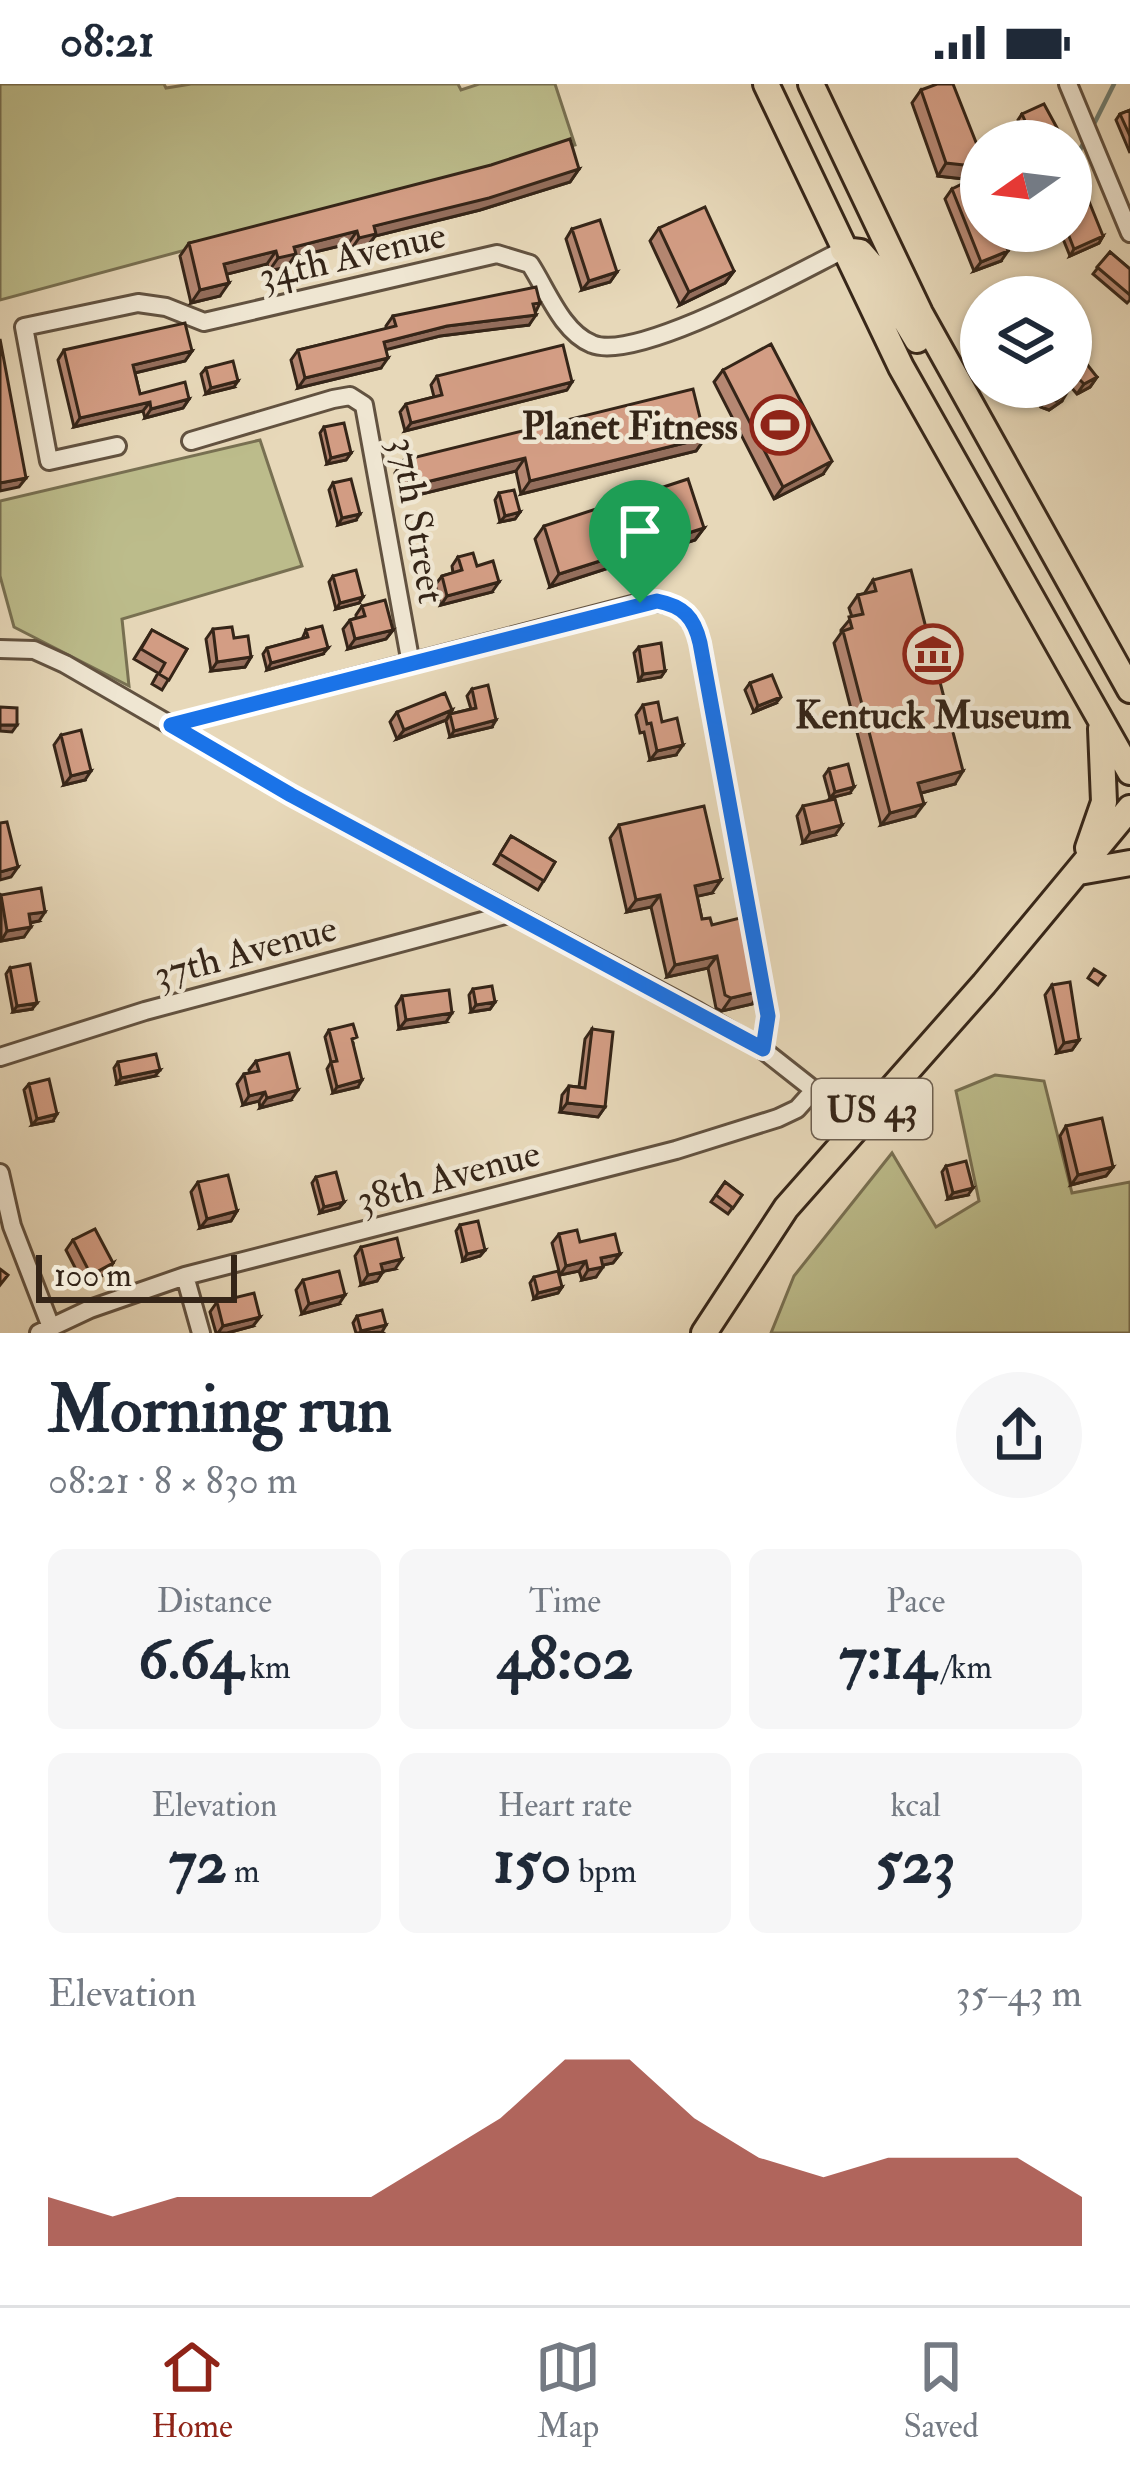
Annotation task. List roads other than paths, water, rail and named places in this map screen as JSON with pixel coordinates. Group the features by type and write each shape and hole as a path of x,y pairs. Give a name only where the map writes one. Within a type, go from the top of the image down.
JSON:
{"highway":[{"name":"US 43","path":"766,84 916,395 1100,720 1104,802 1079,872"},
{"path":"811,84 875,225 941,351 1129,687"},
{"path":"843,250 860,252 920,344 941,351"},
{"path":"1100,720 1130,772"},
{"name":"US 43","path":"704,1333 786,1208 1130,808"},
{"path":"1079,872 1130,863"}],"street":[{"path":"1068,84 1130,233"},
{"name":"34th Avenue","path":"117,446 49,461 24,327 138,303 166,307 204,322 497,254 530,264 577,336 610,349 674,331 843,250"},
{"name":"37th Street","path":"190,441 350,396 364,405 411,664"},
{"path":"171,725 640,603 673,604 688,613 700,643 768,1016 763,1049"},
{"path":"0,649 34,650 763,1049 855,1128"},
{"name":"37th Avenue","path":"0,1057 145,1011 509,914"},
{"name":"38th Avenue","path":"45,1330 185,1276 676,1150 778,1118 797,1109 814,1090"},
{"path":"0,1173 45,1330"},
{"path":"185,1276 201,1333"}],"waterway":[{"path":"1095,122 1114,84"}],"place":[{"name":"Planet Fitness","path":"780,425"},
{"name":"Kentuck Museum","path":"933,654"}]}
